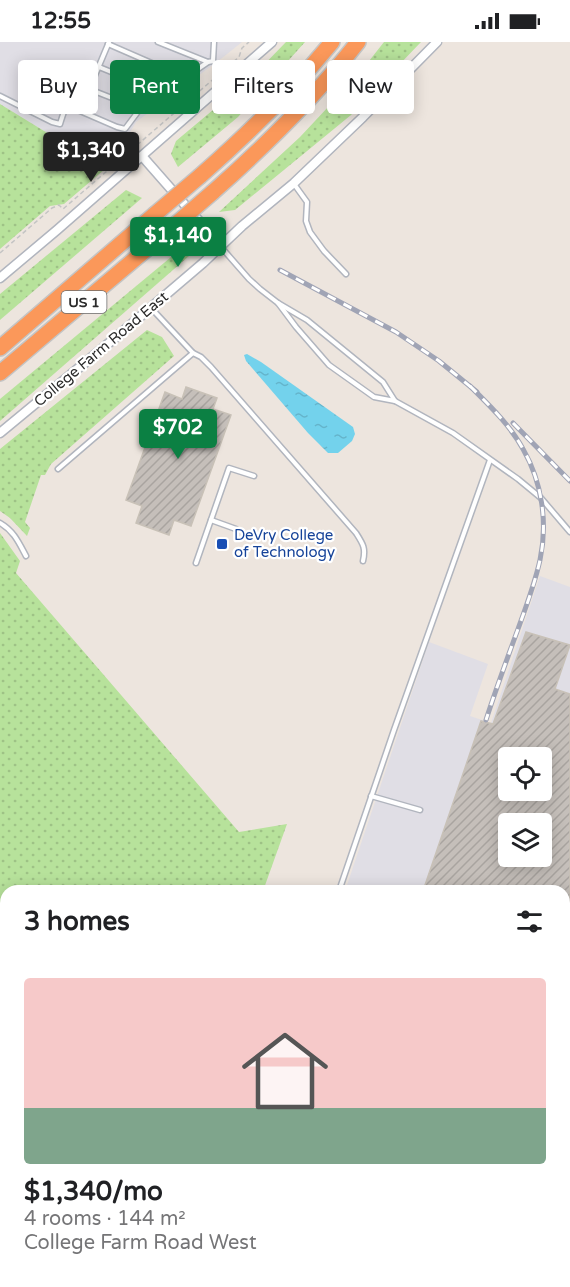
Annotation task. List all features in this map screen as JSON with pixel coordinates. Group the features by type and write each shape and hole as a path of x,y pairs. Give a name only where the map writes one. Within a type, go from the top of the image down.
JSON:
{"highway":[{"name":"US 1","path":"0,348 243,138 291,89 332,42"},
{"name":"US 1","path":"0,373 213,192 285,125 358,42"}],"street":[{"name":"College Farm Road East","path":"0,433 151,308 242,226 294,183 438,42"},
{"path":"0,278 269,43"},
{"path":"142,156 221,246"}],"lane":[{"path":"158,42 208,63"},
{"path":"200,68 213,61 214,42"},
{"path":"110,71 99,67 108,43 146,60"},
{"path":"0,96 18,105"},
{"path":"36,114 60,124 63,114"},
{"path":"87,114 125,129 137,114"},
{"path":"294,183 307,202 306,221 310,232 345,274"},
{"path":"221,246 249,279 278,303 308,321 383,382 395,401"},
{"path":"278,303 329,365 374,397 395,401 453,433 518,479 540,498 570,532"},
{"path":"151,308 193,353 212,367 357,533 365,553 363,561"},
{"path":"58,469 193,353"},
{"path":"341,885 490,460"},
{"path":"196,563 229,468 254,476"},
{"path":"211,520 236,529"},
{"path":"0,523 15,536 26,556"},
{"path":"371,796 420,810"}],"path":[{"path":"0,253 52,208 59,205 63,209 239,57 242,48 249,42"}],"shaded area":[{"path":"0,42 242,42 219,60 212,60 212,65 200,74 200,60 110,60 110,114 147,114 136,122 112,163 67,145 0,104"},
{"path":"540,576 570,587 570,885 347,885 429,642 488,664 470,716 491,723"}],"green space":[{"path":"286,42 305,42 289,60 268,60"},
{"path":"384,42 421,42 404,60 370,60"},
{"path":"0,104 67,145 112,163 64,204 50,206 0,249"},
{"path":"327,108 327,114 352,114 235,210 219,212 300,137"},
{"path":"212,111 212,114 241,114 178,167 171,154 176,141"},
{"path":"126,190 142,198 0,320 0,294"},
{"path":"188,243 189,256 0,421 0,399"},
{"path":"147,330 162,337 174,356 51,464 45,475 41,475 25,522 30,528 27,536 0,511 0,449"},
{"path":"0,533 20,561 16,573 239,832 287,824 265,885 0,885"}],"water":[{"path":"247,354 353,427 355,434 352,441 338,453 328,453 246,361 244,355"}],"building":[{"path":"186,387 217,398 213,409 231,415 191,526 174,520 169,535 136,523 142,506 126,500 165,392 182,399"},
{"path":"526,632 570,645 555,689 570,694 570,885 425,885 481,721 493,724"}],"railway":[{"path":"280,270 396,332 439,361 477,392"},
{"path":"470,386 492,408 518,440 535,475 543,517 542,546 536,577 486,720"},
{"path":"513,423 570,481"}],"place":[{"name":"DeVry College of Technology","path":"222,544"}]}
